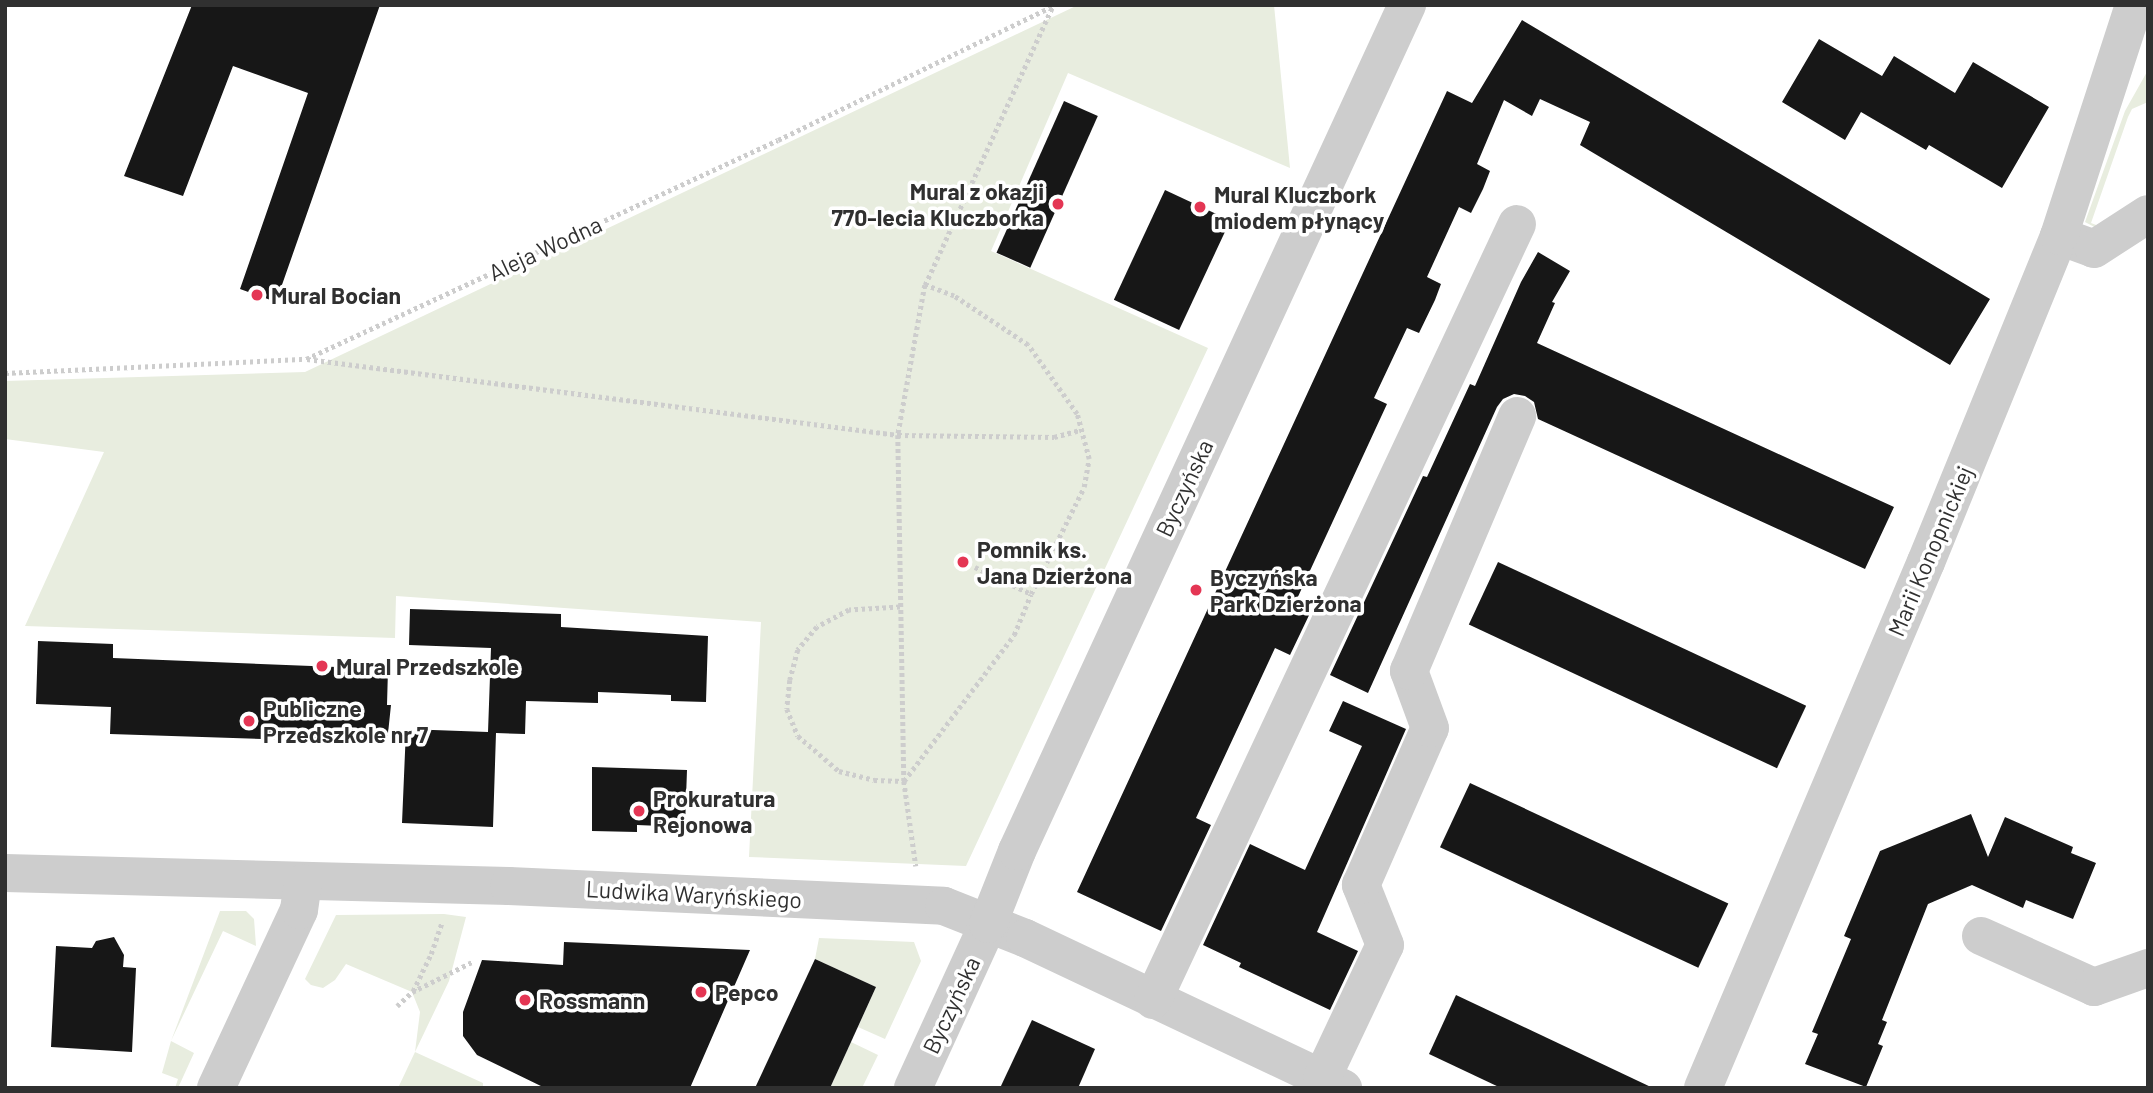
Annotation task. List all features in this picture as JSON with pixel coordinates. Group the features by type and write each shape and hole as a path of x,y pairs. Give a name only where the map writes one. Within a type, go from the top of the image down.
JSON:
{"street":[{"name":"Byczyńska","path":"913,1088 988,924 1017,851 1407,5"},
{"name":"Marii Konopnickiej","path":"1703,1088 1926,562 2059,236 2134,5"},
{"path":"2059,236 2094,249 2148,214"},
{"path":"1153,1000 1517,224"},
{"path":"1333,1083 1385,945 1361,885 1430,728 1409,671 1517,415"},
{"name":"Ludwika Waryńskiego","path":"5,873 303,883 509,886 944,906 1024,937 1333,1083"},
{"path":"216,1088 299,910 303,883"},
{"path":"1981,936 2094,987 2148,968"}],"path":[{"path":"917,873 904,780 898,435 925,285 1054,6"},
{"name":"Aleja Wodna","path":"5,373 306,359 778,140 1054,6"},
{"path":"904,780 1014,635 1031,594 1084,487 1089,459 1077,414 1028,345 954,296 925,285"},
{"path":"306,359 898,435 1054,437 1081,430"},
{"path":"975,567 1031,594"},
{"path":"900,607 849,610 817,627 798,650 790,680 788,709 798,736 839,771 874,780 904,780"},
{"path":"412,992 432,954 444,914"},
{"path":"397,1006 412,992 472,961"}],"shaded area":[{"path":"1078,5 1274,5 1290,168 1068,73 991,251 1208,348 966,866 749,857 761,622 396,596 395,638 25,626 104,452 5,439 5,381 305,372"},
{"path":"2148,70 2148,102 2132,109 2128,117 2091,223 2104,228 2102,231 2085,222 2125,111"},
{"path":"220,911 246,911 254,919 256,946 223,931 171,1041"},
{"path":"444,914 466,917 449,981 415,1052 420,1012 412,992 346,964 335,980 323,988 311,985 305,979 336,915"},
{"path":"819,938 914,942 921,961 885,1039 858,1027 876,987 815,959"},
{"path":"171,1041 194,1053 178,1088 175,1088 178,1079 162,1073"},
{"path":"851,1042 878,1055 862,1088 830,1088"},
{"path":"415,1052 483,1083 483,1088 398,1088"}],"building":[{"path":"192,5 380,5 276,302 240,289 308,93 233,66 183,196 124,176"},
{"path":"1522,20 1990,299 1950,365 1580,145 1590,122 1540,99 1532,116 1504,100 1477,164 1490,171 1483,189 1471,213 1459,207 1427,277 1441,284 1435,300 1419,333 1407,328 1374,398 1387,404 1296,601 1312,609 1290,655 1275,648 1196,818 1211,825 1161,931 1077,892 1447,91 1472,103"},
{"path":"1819,39 1882,76 1894,56 1955,93 1973,62 2049,107 2002,188 1929,145 1926,150 1861,112 1845,140 1782,102"},
{"path":"1064,101 1098,116 1030,268 996,253"},
{"path":"1165,190 1230,220 1179,330 1114,300"},
{"path":"1538,252 1570,271 1552,302 1555,303 1537,343 1894,507 1865,569 1538,419 1534,402 1525,396 1514,394 1503,399 1497,407 1368,693 1330,675 1423,476 1427,477 1470,384 1475,386 1521,282"},
{"path":"1498,562 1806,706 1777,768 1469,625"},
{"path":"410,609 561,614 561,627 708,636 706,702 671,701 671,695 598,692 598,703 526,701 525,734 496,733 493,827 402,823 406,729 488,732 491,648 409,645"},
{"name":"Publiczne Przedszkole nr 7","path":"38,641 113,644 113,658 388,669 387,705 391,705 387,743 110,734 111,707 36,704"},
{"path":"1343,701 1406,729 1317,932 1358,951 1330,1010 1239,967 1241,963 1203,945 1250,844 1305,870 1362,746 1329,731"},
{"name":"Prokuratura Rejonowa","path":"592,767 687,770 685,827 637,825 637,832 592,831"},
{"path":"1470,783 1728,903 1698,968 1440,847"},
{"path":"1971,814 1988,857 2005,817 2073,847 2071,853 2096,863 2073,919 2026,900 2023,908 1972,885 1928,904 1882,1020 1887,1022 1878,1044 1883,1046 1866,1087 1805,1064 1818,1034 1812,1032 1851,939 1844,936 1880,851"},
{"path":"114,937 124,955 123,967 136,968 132,1052 51,1047 56,946 92,948 96,941"},
{"path":"564,942 750,950 690,1088 545,1088 477,1055 463,1036 463,1012 482,960 563,965"},
{"path":"815,959 876,987 830,1088 755,1088"},
{"path":"1456,995 1653,1088 1501,1088 1429,1054"},
{"path":"1032,1020 1095,1049 1078,1088 1000,1088"}],"place":[{"name":"Mural z okazji 770-lecia Kluczborka","path":"1058,204"},
{"name":"Mural Kluczbork miodem płynący","path":"1200,207"},
{"name":"Mural Bocian","path":"257,295"},
{"name":"Pomnik ks. Jana Dzierżona","path":"963,562"},
{"name":"Byczyńska Park Dzierżona","path":"1196,590"},
{"name":"Mural Przedszkole","path":"322,666"},
{"name":"Publiczne Przedszkole nr 7","path":"249,721"},
{"name":"Prokuratura Rejonowa","path":"639,811"},
{"name":"Pepco","path":"701,992"},
{"name":"Rossmann","path":"525,1000"}]}
